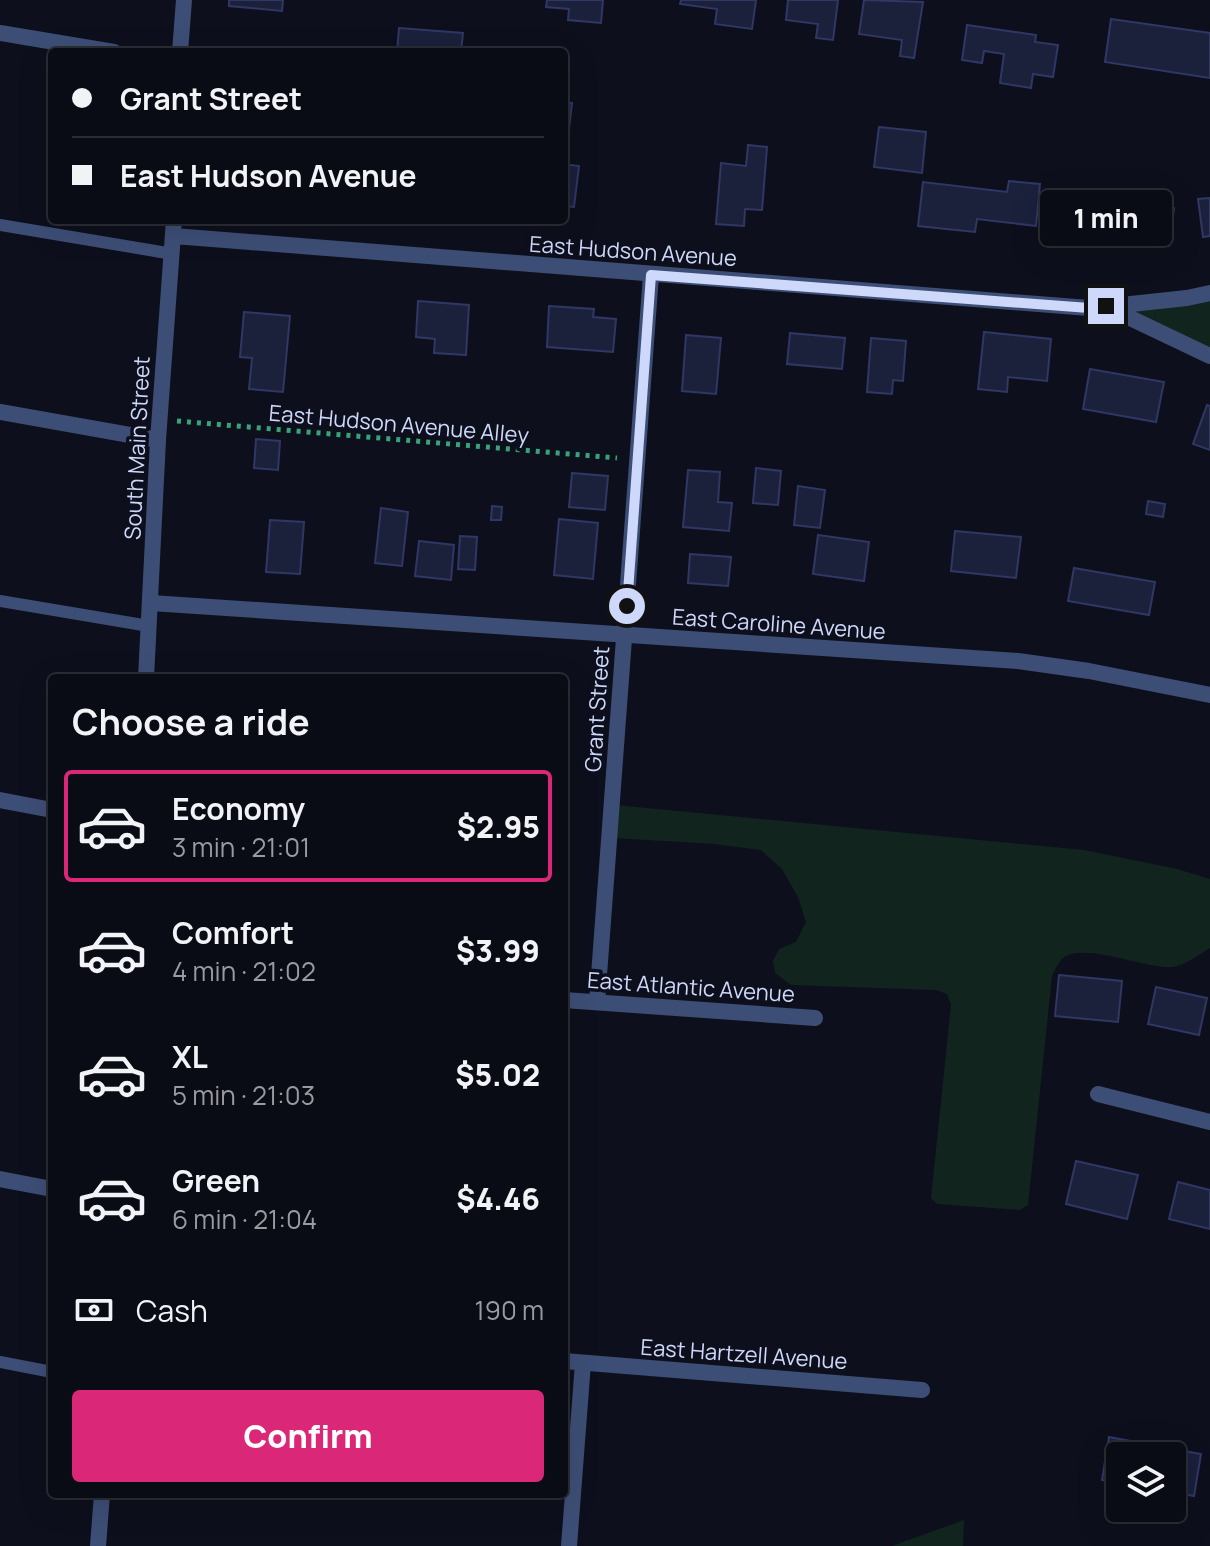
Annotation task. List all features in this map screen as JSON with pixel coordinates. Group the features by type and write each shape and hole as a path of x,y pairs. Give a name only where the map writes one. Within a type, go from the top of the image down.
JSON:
{"street":[{"path":"180,48 184,0"},
{"path":"0,33 90,48"},
{"name":"South Main Street","path":"146,674 158,440 174,228"},
{"name":"East Hudson Avenue","path":"174,228 651,275 1089,308 1126,316 1210,356"},
{"name":"Grant Street","path":"597,1002 651,275"},
{"name":"East Hudson Avenue","path":"1089,308 1210,293"},
{"path":"0,412 158,440"},
{"name":"East Caroline Avenue","path":"151,603 1018,661 1089,671 1210,695"},
{"path":"0,800 48,809"},
{"name":"East Atlantic Avenue","path":"568,1000 815,1018"},
{"path":"1098,1094 1210,1122"},
{"path":"0,1179 48,1188"},
{"name":"East Hartzell Avenue","path":"568,1361 922,1390"},
{"path":"569,1546 583,1363"},
{"path":"98,1546 102,1498"}],"lane":[{"path":"0,225 173,254"},
{"path":"0,601 149,626"},
{"path":"0,1362 48,1371"}],"path":[{"name":"East Hudson Avenue Alley","path":"160,420 637,460"}],"green space":[{"path":"1210,293 1210,356 1091,308"},
{"path":"615,805 1084,850 1177,869 1210,879 1210,948 1171,967 1102,954 1076,953 1063,958 1052,976 1028,1205 1020,1210 937,1204 931,1198 951,1005 947,994 936,990 791,985 775,973 773,961 779,949 796,942 806,922 798,897 782,869 761,850 614,838"},
{"path":"964,1520 963,1546 892,1546"}],"building":[{"path":"229,0 283,0 282,11 229,6"},
{"path":"547,0 603,0 601,23 568,20 569,9 546,7"},
{"path":"681,0 756,0 752,29 715,24 717,9 680,4"},
{"path":"788,0 838,0 833,40 816,38 818,24 786,20"},
{"path":"864,0 923,2 914,58 900,56 902,40 859,34"},
{"path":"1111,19 1210,33 1210,78 1105,62"},
{"path":"967,25 1036,35 1035,42 1058,45 1053,77 1033,74 1031,88 1000,83 1004,54 984,51 982,63 962,60"},
{"path":"399,28 463,33 461,48 397,48"},
{"path":"568,103 572,103 569,129"},
{"path":"879,127 926,132 922,173 874,167"},
{"path":"748,145 767,147 762,210 745,209 744,226 716,224 721,163 746,166"},
{"path":"568,165 579,166 574,207 568,206"},
{"path":"1009,181 1040,184 1036,226 977,219 975,232 918,226 923,182 1007,192"},
{"path":"1094,197 1174,208 1169,246 1089,236"},
{"path":"1210,198 1210,236 1203,237 1198,199"},
{"path":"418,301 469,305 466,355 434,353 435,339 416,337"},
{"path":"549,306 594,309 593,317 616,319 613,352 547,347"},
{"path":"244,312 290,316 283,392 249,389 252,358 240,357"},
{"path":"984,332 1051,339 1047,381 1008,377 1007,392 978,389"},
{"path":"790,333 845,338 842,369 787,364"},
{"path":"686,335 721,338 716,394 682,391"},
{"path":"871,338 906,341 903,381 893,380 892,394 867,392"},
{"path":"1090,369 1164,382 1156,422 1083,409"},
{"path":"1207,405 1210,406 1210,450 1193,444"},
{"path":"256,439 280,441 278,470 254,468"},
{"path":"756,468 781,471 778,505 753,503"},
{"path":"688,470 720,472 718,502 732,503 729,531 683,527"},
{"path":"572,473 608,476 605,510 569,507"},
{"path":"798,486 825,490 820,528 794,525"},
{"path":"1148,501 1165,504 1163,517 1146,514"},
{"path":"492,506 502,507 501,520 491,520"},
{"path":"381,508 408,512 402,566 375,563"},
{"path":"559,519 598,523 593,579 554,575"},
{"path":"270,520 304,522 300,574 266,572"},
{"path":"955,531 1021,537 1016,578 951,571"},
{"path":"818,535 869,542 864,581 813,574"},
{"path":"460,536 477,537 475,570 458,569"},
{"path":"419,541 454,545 451,580 415,576"},
{"path":"690,554 731,557 728,586 688,583"},
{"path":"1074,568 1155,582 1149,615 1068,601"},
{"path":"1059,975 1122,981 1118,1022 1055,1016"},
{"path":"1156,987 1207,998 1199,1035 1148,1024"},
{"path":"1076,1161 1138,1175 1127,1219 1066,1204"},
{"path":"1178,1182 1210,1190 1210,1229 1169,1219"},
{"path":"1109,1437 1136,1442 1108,1442"},
{"path":"1186,1451 1201,1454 1194,1496 1186,1495"},
{"path":"1106,1455 1106,1481 1102,1480"}],"route":[{"path":"627,606 651,275 1089,308 1106,306"}]}
